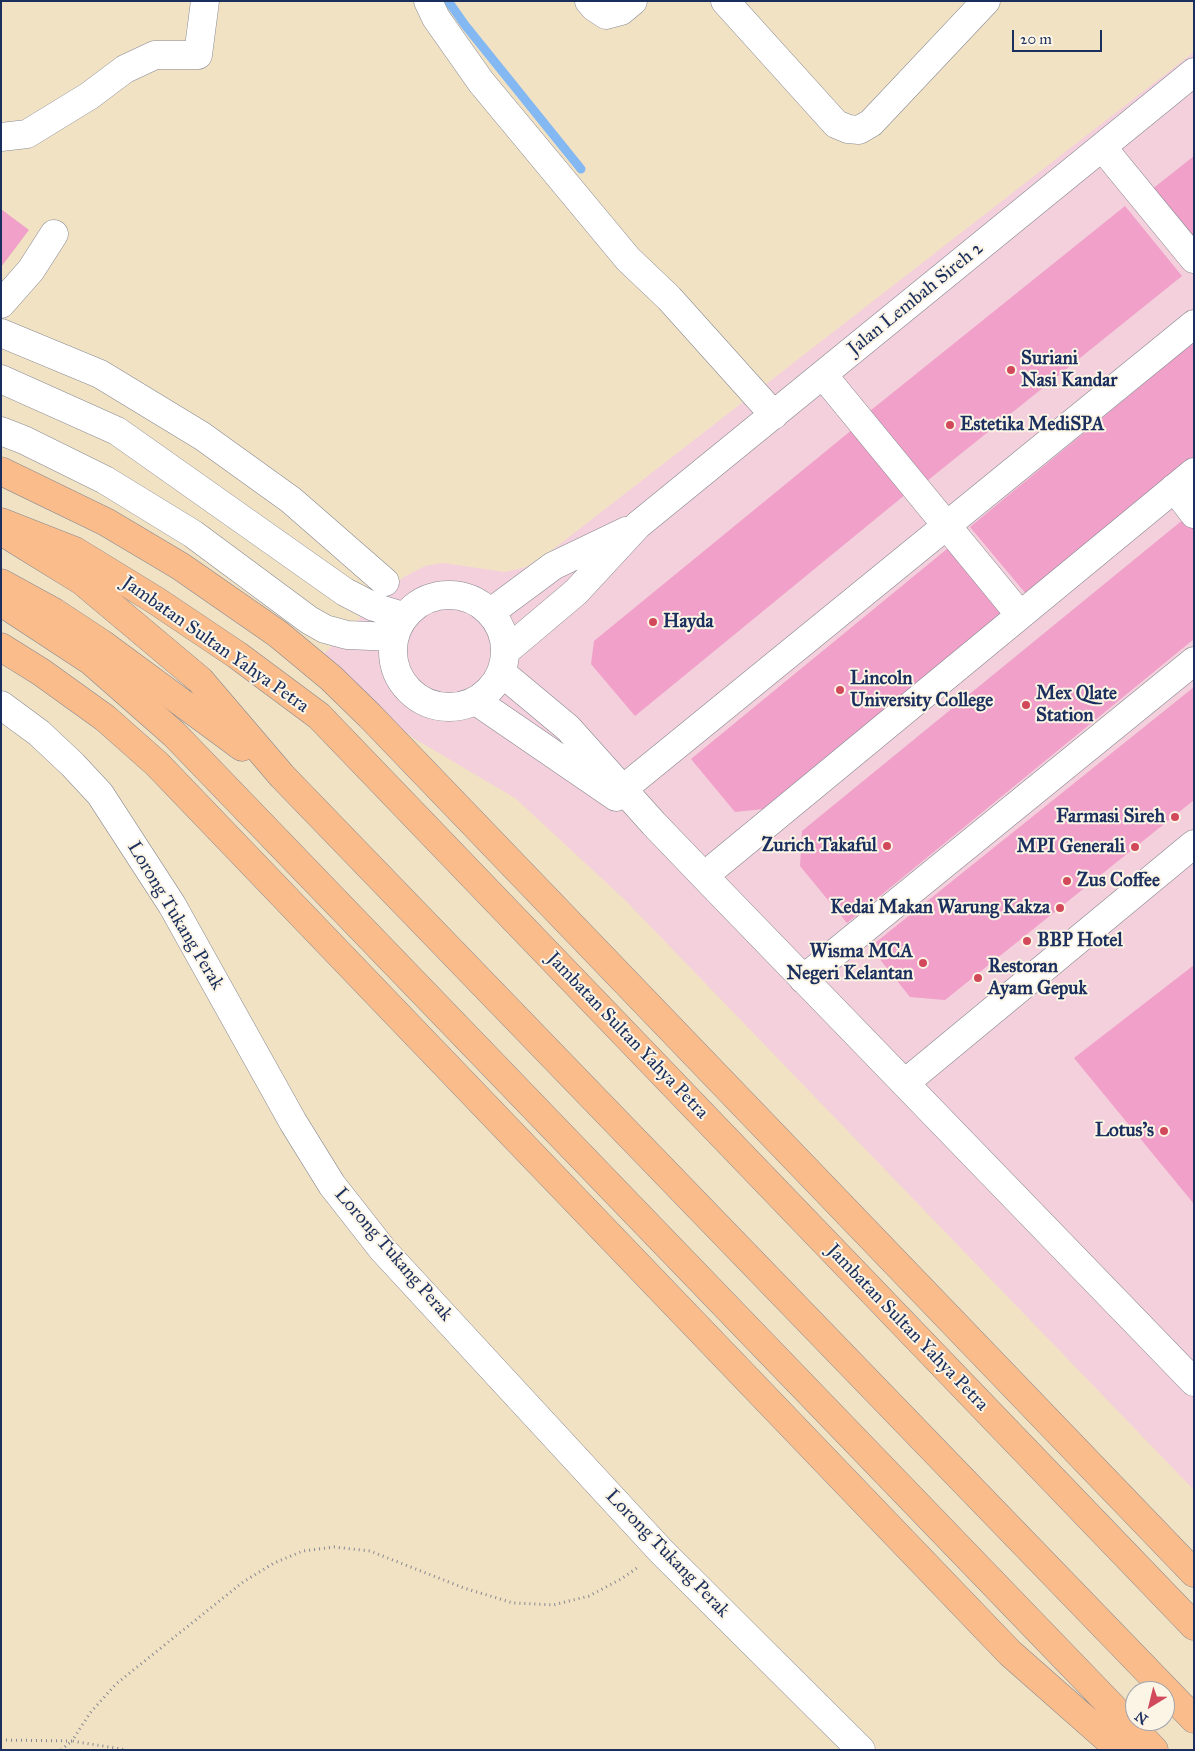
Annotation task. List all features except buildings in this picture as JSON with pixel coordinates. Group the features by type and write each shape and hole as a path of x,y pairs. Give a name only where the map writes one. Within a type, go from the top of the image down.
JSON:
{"main road":[{"path":"1,471 106,522 180,566 278,634 331,678 377,723 1194,1574"},
{"name":"Jambatan Sultan Yahya Petra","path":"1,522 75,551 155,600 237,655 319,716 1194,1626"},
{"path":"1,531 82,581 200,680 282,776 1194,1718"},
{"path":"1,583 54,612 101,643 282,776"},
{"path":"1,602 91,661 174,734 1154,1750"},
{"path":"1,647 41,672 105,718 157,764 1010,1653 1120,1750"}],"street":[{"path":"1,136 27,134 89,96 125,68 155,55 198,55 205,1"},
{"path":"428,1 436,18 481,82 628,259 669,298 774,415"},
{"path":"589,1 606,15 621,11 633,1"},
{"path":"726,1 836,124 848,129 859,130 871,123 986,1"},
{"name":"Jalan Lembah Sireh 2","path":"638,525 1194,72"},
{"path":"1102,147 1194,259"},
{"path":"1,304 31,270 54,234"},
{"path":"623,789 1194,324"},
{"path":"1,333 100,374 202,436 291,500 385,582"},
{"path":"823,375 1020,615"},
{"path":"1,380 117,431 345,592 374,607 398,627"},
{"path":"1,431 105,480 193,534 309,620 325,629 348,635 398,627"},
{"path":"704,876 1184,480 1194,514"},
{"path":"490,612 553,566 638,525"},
{"path":"638,525 576,592 504,662 491,689 476,701 458,707 439,707 422,700 407,689 397,674 392,656 398,627 415,605 430,597 446,594 462,596 478,602 490,612 499,624 504,637 504,662 568,728 654,824 1194,1382"},
{"path":"803,978 1194,661"},
{"path":"476,701 654,824"},
{"name":"Lorong Tukang Perak","path":"1,705 39,733 100,794 172,905 293,1122 332,1185 384,1250 661,1551 861,1750"},
{"path":"905,1083 1194,844"}],"path":[{"path":"61,1750 72,1742 90,1713 116,1684 244,1582 274,1563 303,1551 334,1547 370,1550 464,1588 512,1603 552,1605 589,1596 621,1579 661,1551"},
{"path":"1,1740 72,1742 127,1750"}],"shaded area":[{"path":"1194,52 1194,1490 624,899 515,798 415,739 388,719 323,655 387,591 404,577 425,566 443,563 505,572 526,567 542,558"}],"waterway":[{"path":"448,1 465,25 581,169"}],"place":[{"name":"Suriani Nasi Kandar","path":"1011,370"},
{"name":"Estetika MediSPA","path":"950,425"},
{"name":"Hayda","path":"653,622"},
{"name":"Lincoln University College","path":"840,690"},
{"name":"Mex Qlate Station","path":"1026,705"},
{"name":"Farmasi Sireh","path":"1175,817"},
{"name":"Zurich Takaful","path":"887,846"},
{"name":"MPI Generali","path":"1135,847"},
{"name":"Zus Coffee","path":"1067,881"},
{"name":"Kedai Makan Warung Kakza","path":"1060,908"},
{"name":"BBP Hotel","path":"1027,941"},
{"name":"Wisma MCA Negeri Kelantan","path":"923,963"},
{"name":"Restoran Ayam Gepuk","path":"978,978"},
{"name":"Lotus's","path":"1164,1131"}]}
